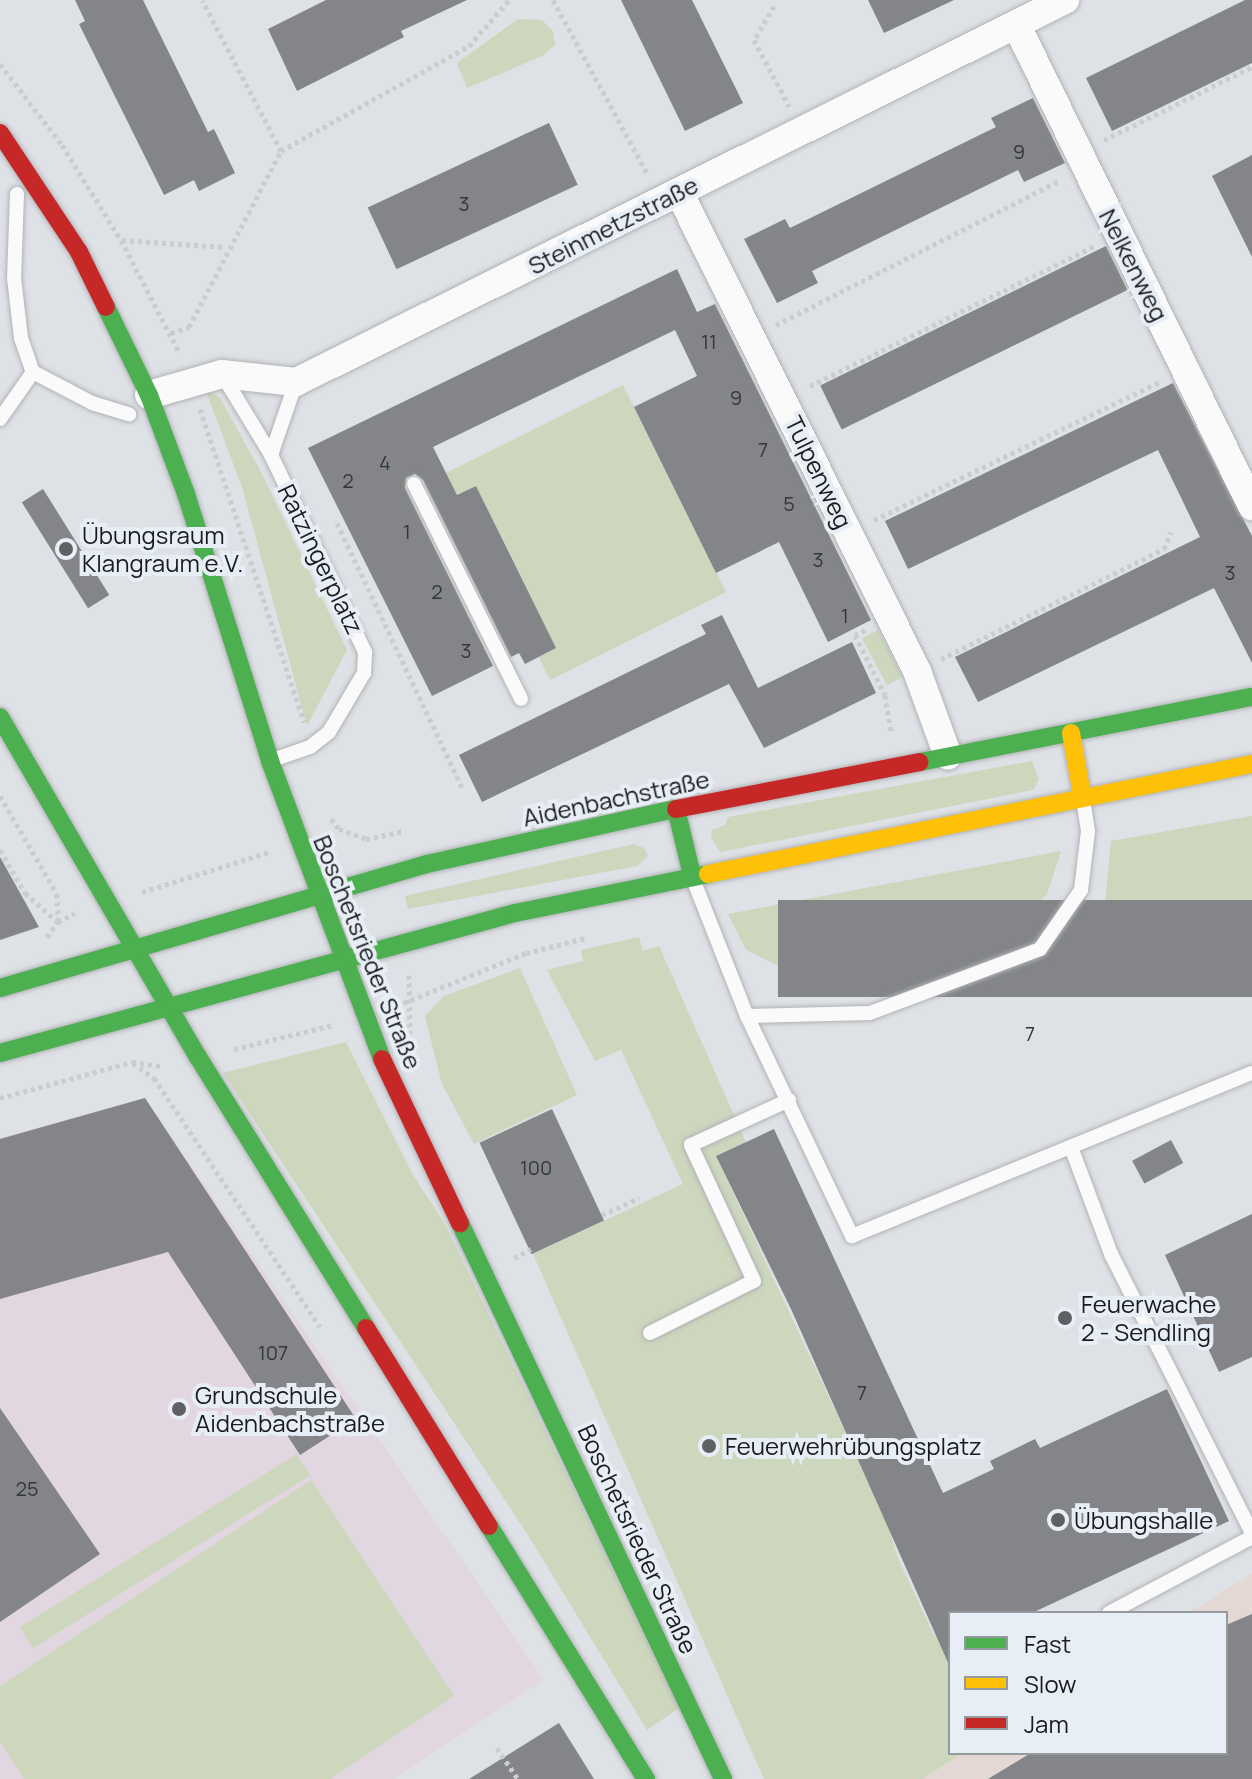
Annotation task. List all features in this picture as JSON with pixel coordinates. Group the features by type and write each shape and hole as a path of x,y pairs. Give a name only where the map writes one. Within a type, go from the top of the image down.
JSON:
{"main road":[{"name":"Boschetsrieder Straße","path":"0,133 79,252 139,404 186,494 270,761 364,1018 723,1779"},
{"name":"Aidenbachstraße","path":"0,988 134,946 427,864 676,809 1252,697"},
{"path":"0,717 198,1057 646,1779"},
{"path":"1071,733 1082,795"},
{"path":"0,1053 515,913 1082,795 1252,764"},
{"path":"676,809 692,875"}],"street":[{"name":"Steinmetzstraße","path":"296,382 1065,0"},
{"name":"Nelkenweg","path":"1016,24 1252,506"},
{"name":"Tulpenweg","path":"671,196 753,336 917,671 948,756"},
{"path":"139,404 222,374 296,382"}],"lane":[{"path":"17,194 14,278 21,338 33,372 92,403 139,404"},
{"path":"0,419 33,372"},
{"name":"Ratzingerplatz","path":"222,374 271,455 365,652 364,673 329,732 310,747 270,761"},
{"name":"Ratzingerplatz","path":"271,455 296,382"},
{"path":"414,484 521,699"},
{"path":"747,1016 870,1013 1040,949 1081,890 1088,831 1082,795"},
{"path":"692,875 701,909 747,1016 852,1236 1252,1073"},
{"path":"650,1333 754,1281 691,1145 789,1100"},
{"path":"1071,1147 1111,1254 1252,1535 1113,1611"}],"path":[{"path":"202,0 281,151"},
{"path":"171,333 189,327 226,247 281,151 469,46 509,0"},
{"path":"553,0 671,196"},
{"path":"774,6 754,40 804,130"},
{"path":"753,336 1252,67"},
{"path":"784,399 1119,234"},
{"path":"121,240 226,247"},
{"path":"848,532 1186,369"},
{"path":"337,523 463,789"},
{"path":"917,671 1164,549 1171,532"},
{"path":"891,616 855,635 885,695 891,734"},
{"path":"0,796 57,894 58,922"},
{"path":"58,922 109,902 339,829 366,839"},
{"path":"0,850 25,893 58,922"},
{"path":"0,1098 132,1062 164,1066 364,1018 411,1000"},
{"path":"602,1215 639,1198"},
{"path":"514,1258 531,1249"},
{"path":"497,1748 518,1779"}],"shaded area":[{"name":"Grundschule Aidenbachstraße","path":"145,1098 544,1680 394,1779 0,1779 0,1138"},
{"path":"1252,1574 1252,1779 922,1779 960,1755 1228,1755 1228,1611 1191,1611"}],"green space":[{"path":"518,19 542,20 553,31 555,45 542,56 467,88 457,63"},
{"path":"623,385 726,592 550,680 539,657 556,648 476,486 457,495 446,473"},
{"path":"205,389 220,398 260,470 347,650 307,726 242,487"},
{"path":"878,630 903,677 887,685 862,638"},
{"path":"1032,761 1039,779 1033,790 720,852 711,837 712,830 725,825 728,817"},
{"path":"1252,816 1252,900 1100,958 1111,841"},
{"path":"634,844 644,848 648,856 637,866 408,909 405,896"},
{"path":"1061,851 1047,894 1010,929 833,973 785,969 746,950 728,914"},
{"path":"639,937 643,951 659,946 746,1142 716,1156 886,1519 897,1556 933,1633 948,1649 948,1755 960,1755 922,1779 764,1779 533,1254 683,1184 621,1050 595,1061 547,970 583,961 581,950"},
{"path":"520,968 577,1095 474,1144 442,1084 425,1016 444,996"},
{"path":"346,1042 413,1175 445,1224 679,1708 647,1730 526,1532 223,1073"},
{"path":"297,1454 310,1475 33,1648 20,1627"},
{"path":"311,1480 454,1696 330,1779 24,1779 0,1742 0,1686"}],"building":[{"path":"75,0 143,0 208,132 214,129 235,173 199,191 194,180 164,195 79,24 85,21"},
{"path":"326,0 467,0 401,31 404,37 297,91 268,29"},
{"path":"621,0 692,0 743,103 685,131"},
{"path":"868,0 954,0 884,33"},
{"path":"1245,0 1252,0 1252,63 1112,131 1086,78"},
{"path":"1033,98 1065,163 1024,182 1018,170 812,271 818,283 777,303 744,239 785,219 790,228 996,127 991,118"},
{"path":"549,123 578,185 396,269 368,208"},
{"path":"1252,155 1252,257 1212,176"},
{"path":"1106,246 1127,290 842,429 820,385"},
{"path":"677,269 697,312 715,304 871,620 828,642 779,542 716,573 634,407 697,376 675,330 433,447 457,495 476,486 556,648 525,664 519,653 511,657 423,480 415,474 406,478 405,488 493,666 432,696 308,448"},
{"path":"1173,383 1252,536 1252,663 1214,588 978,702 955,657 1200,537 1158,450 908,569 885,521"},
{"name":"Übungsraum Klangraum e.V.","path":"43,489 109,595 88,608 22,502"},
{"path":"722,615 758,688 852,642 876,693 764,748 729,684 482,802 459,755 706,634 701,625"},
{"path":"0,857 39,927 0,940"},
{"path":"778,900 1252,900 1252,997 778,997"},
{"path":"145,1098 356,1419 300,1455 168,1252 0,1299 0,1139"},
{"path":"552,1109 604,1220 531,1254 479,1143"},
{"name":"Übungshalle","path":"774,1129 943,1493 994,1469 990,1461 1035,1439 1040,1448 1167,1389 1229,1521 1036,1611 948,1611 948,1662 791,1309 716,1156"},
{"path":"1171,1140 1183,1163 1144,1184 1132,1161"},
{"path":"1252,1214 1252,1357 1219,1372 1165,1255"},
{"path":"0,1408 100,1554 0,1622"},
{"path":"1252,1614 1252,1779 988,1779 1028,1755 1228,1755 1228,1624"},
{"path":"559,1723 594,1779 469,1779"}],"traffic: fast":[{"path":"106,307 149,395 186,494 270,761 382,1059"},
{"path":"920,762 1252,697"},
{"path":"0,717 198,1057 366,1328"},
{"path":"676,809 692,875"},
{"path":"0,988 427,864 676,809"},
{"path":"0,1053 515,913 708,874"},
{"path":"460,1223 723,1779"},
{"path":"489,1526 646,1779"}],"traffic: slow":[{"path":"1071,733 1082,795"},
{"path":"708,874 1252,764"}],"traffic: jam":[{"path":"0,133 79,252 106,307"},
{"path":"676,809 920,762"},
{"path":"382,1059 460,1223"},
{"path":"366,1328 489,1526"}],"place":[{"name":"Übungsraum Klangraum e.V.","path":"66,549"},
{"name":"Feuerwache 2 - Sendling","path":"1065,1318"},
{"name":"Grundschule Aidenbachstraße","path":"179,1409"},
{"name":"Feuerwehrübungsplatz","path":"709,1446"},
{"name":"Übungshalle","path":"1058,1520"}]}
